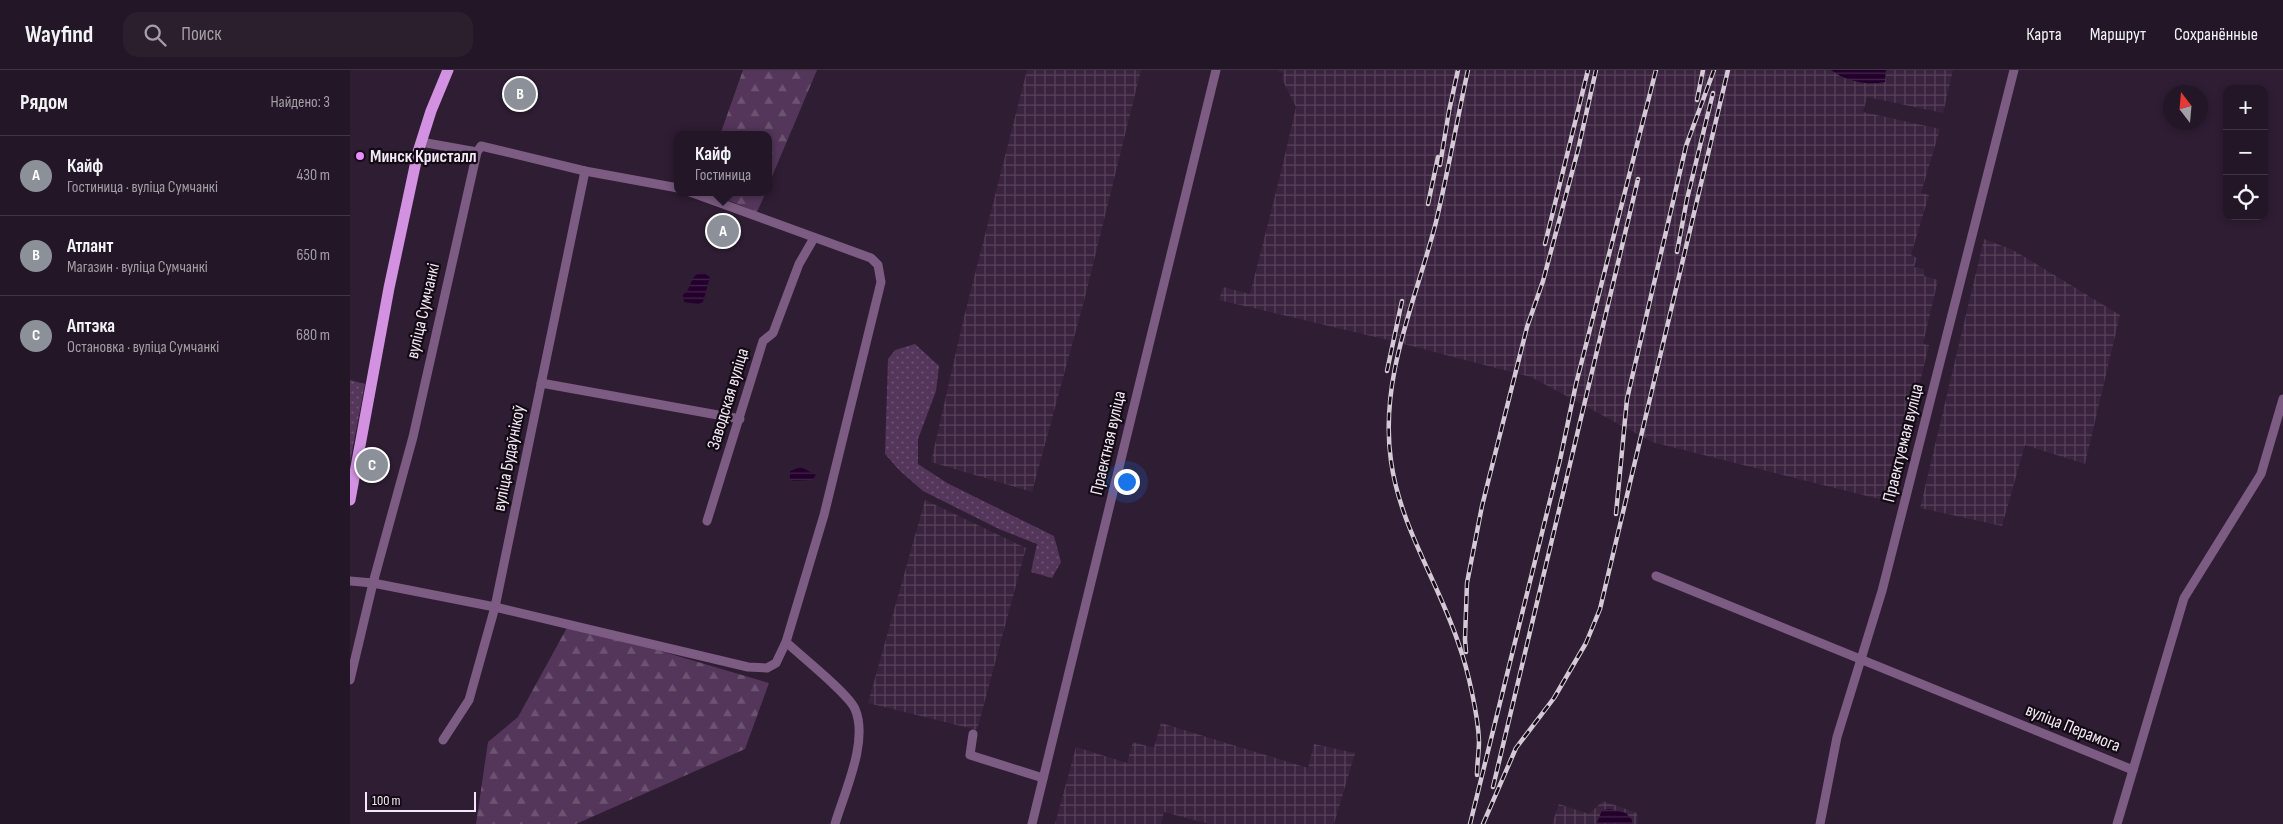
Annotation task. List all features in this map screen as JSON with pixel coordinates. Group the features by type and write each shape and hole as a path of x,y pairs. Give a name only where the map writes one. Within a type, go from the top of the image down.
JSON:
{"main road":[{"name":"вуліца Сумчанкі","path":"350,500 389,288 421,142 430,111 448,70"}],"street":[{"name":"Праектная вуліца","path":"1032,824 1216,70"},
{"name":"Праектуемая вуліца","path":"1820,824 1837,737 1882,592 2014,70"},
{"path":"421,142 477,152 481,146 585,171 674,187"},
{"name":"вуліца Сумчанкі","path":"350,680 373,583 413,436 477,152"},
{"name":"вуліца Будаўнікоў","path":"443,740 469,700 495,607 585,171"},
{"path":"350,581 373,583 495,607 748,667 767,668 776,663 786,642 824,515 881,282 878,265 871,258 701,196"},
{"name":"Заводская вуліца","path":"707,521 763,341 773,333 799,264 814,238"},
{"path":"541,384 740,419"},
{"name":"вуліца Перамога","path":"1656,576 1863,658 2133,770 2184,598 2261,474 2283,399"},
{"path":"786,642 833,684 855,708 859,726 859,747 835,824"},
{"path":"973,734 970,756 1043,778"},
{"path":"2117,824 2133,770"}],"shaded area":[{"path":"1027,70 1141,70 1084,301 1032,492 931,462 963,321"},
{"path":"1276,70 1953,70 1943,113 1867,97 1863,112 1940,129 1921,193 1929,195 1911,255 1917,258 1914,267 1924,269 1924,276 1938,280 1923,344 1929,345 1891,502 1652,442 1531,377 1392,341 1219,300 1223,287 1250,294 1280,176 1296,107 1282,79 1284,73"},
{"path":"1831,70 1886,70 1885,82 1857,82"},
{"path":"1984,239 2013,250 2120,315 2085,464 2025,445 2002,526 1920,508"},
{"path":"702,272 710,277 703,302 698,304 684,302 683,295 695,276"},
{"path":"801,467 816,475 812,480 793,481 790,479 790,471"},
{"path":"925,500 1026,548 977,730 868,703"},
{"path":"1161,723 1308,768 1314,744 1355,753 1334,824 1209,824 1164,812 1161,824 1055,824 1076,747 1127,763 1133,742 1154,748"},
{"path":"1603,801 1637,813 1638,824 1552,824 1559,804 1589,814"},
{"path":"1610,809 1626,813 1632,820 1632,824 1597,823 1602,810"}],"green space":[{"path":"743,70 817,70 772,177 772,131 721,131"},
{"path":"718,196 764,196 757,212"},
{"path":"915,344 939,366 936,391 918,439 918,464 947,483 1054,536 1061,562 1052,578 1031,572 1037,544 999,529 923,491 899,470 885,454 888,359 895,350"},
{"path":"350,380 365,384 350,462"},
{"path":"569,624 769,683 745,749 576,824 476,824 488,742 518,717"}],"railway":[{"path":"1440,165 1458,70"},
{"path":"1468,70 1436,222 1395,369 1390,400 1389,430 1391,461 1403,509 1411,532 1451,622 1469,680 1478,730 1477,775"},
{"path":"1545,244 1588,70"},
{"path":"1466,652 1467,583 1482,506 1527,327 1543,281 1578,150 1596,70"},
{"path":"1470,824 1560,460 1576,384 1656,70"},
{"path":"1697,100 1703,70"},
{"path":"1616,514 1627,399 1686,146 1714,70"},
{"path":"1483,824 1516,748 1554,698 1586,643 1600,609 1728,70"},
{"path":"1677,252 1687,199 1713,93"},
{"path":"1428,204 1438,157"},
{"path":"1493,787 1638,179"},
{"path":"1387,371 1402,301"}],"place":[{"name":"Атлант","path":"520,94"},
{"name":"Минск Кристалл","path":"360,156"},
{"name":"Кайф","path":"723,231"},
{"name":"Аптэка","path":"372,465"}]}
